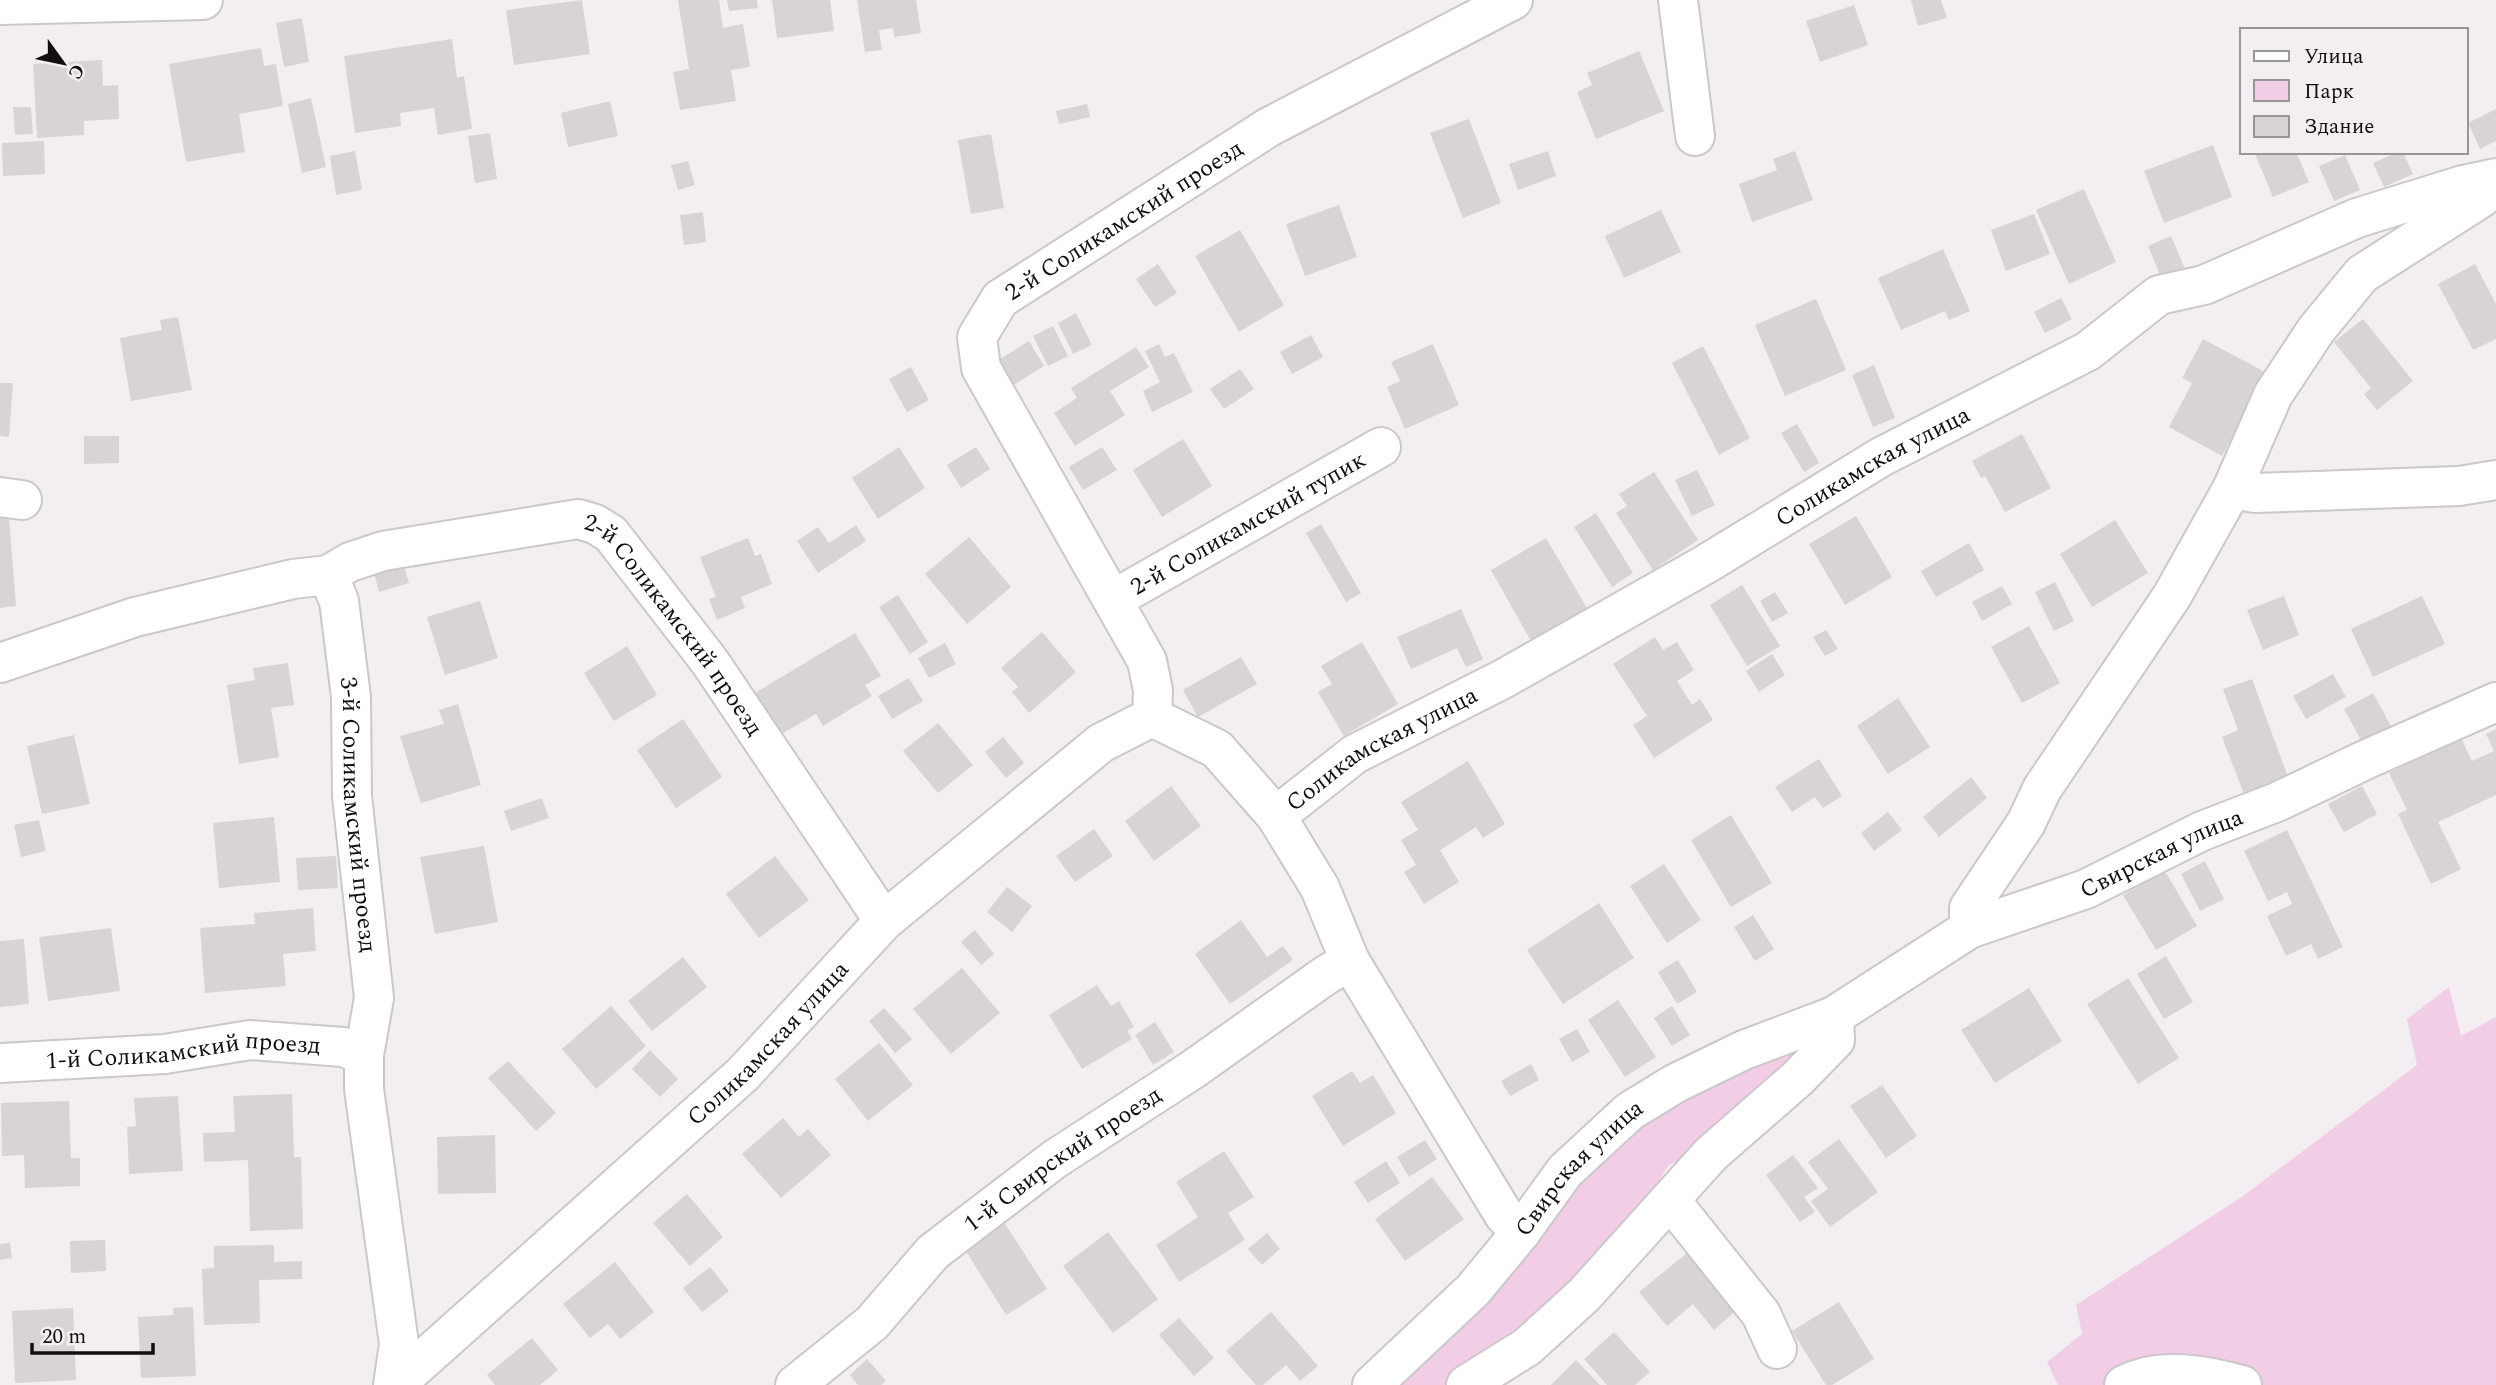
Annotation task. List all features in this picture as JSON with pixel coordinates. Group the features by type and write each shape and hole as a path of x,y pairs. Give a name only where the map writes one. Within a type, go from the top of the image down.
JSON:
{"street":[{"path":"0,5 202,0"},
{"name":"2-й Соликамский проезд","path":"1152,717 1153,690 1147,661 981,368 976,337 1000,299 1269,128 1513,0"},
{"path":"1678,0 1695,136"},
{"path":"1969,929 1969,908 2026,823 2042,789 2172,596 2232,489 2273,395 2316,330 2362,274 2481,198 2495,179"},
{"name":"Соликамская улица","path":"1276,816 1355,754 1539,659 1706,564 1881,457 2088,351 2160,295 2204,285 2357,218 2463,185 2495,179"},
{"name":"2-й Соликамский тупик","path":"1114,599 1381,447"},
{"path":"2232,489 2255,494 2459,486 2496,480"},
{"name":"2-й Соликамский проезд","path":"0,663 135,617 293,579 328,575 349,562 383,551 578,519 595,524 611,534 710,662 884,921"},
{"name":"3-й Соликамский проезд","path":"328,575 340,601 351,697 352,796 374,998 365,1055 364,1089 399,1344 393,1385"},
{"name":"Свирская улица","path":"1372,1385 1473,1290 1521,1232 1565,1171 1630,1111 1676,1083 1789,1031 1834,1016 1969,929 2086,889 2202,831 2277,802 2496,702"},
{"path":"1152,717 1217,749 1276,816 1320,888 1350,961 1504,1215 1521,1232"},
{"name":"Соликамская улица","path":"393,1385 743,1074 884,921 1101,743 1152,717"},
{"name":"1-й Свирский проезд","path":"795,1385 872,1323 933,1252 1065,1152 1192,1070 1326,975 1350,961"},
{"path":"1466,1385 1528,1347 1584,1295 1712,1154 1797,1079 1835,1040 1834,1016"},
{"name":"1-й Соликамский проезд","path":"0,1063 165,1054 250,1040 343,1047 365,1055"},
{"path":"1671,1201 1761,1314 1777,1349"},
{"path":"2124,1385 2174,1373 2213,1377 2242,1385"}],"green space":[{"path":"2449,987 2461,1036 2496,1017 2496,1385 2058,1385 2047,1362 2082,1334 2076,1305 2243,1196 2417,1065 2407,1019"},
{"path":"1812,1040 1706,1143 1668,1166 1635,1218 1573,1289 1446,1385 1386,1385 1571,1184 1680,1095"}],"building":[{"path":"582,0 590,54 514,65 506,10"},
{"path":"678,0 719,0 723,28 743,24 750,67 731,70 736,101 680,110 673,72 689,69"},
{"path":"727,0 757,0 758,8 729,11"},
{"path":"772,0 830,0 834,31 777,38"},
{"path":"857,0 916,0 921,33 894,37 893,28 879,30 882,50 865,52"},
{"path":"1911,0 1941,0 1947,18 1918,26"},
{"path":"1854,5 1868,45 1820,62 1806,21"},
{"path":"302,18 309,62 284,67 276,23"},
{"path":"452,39 457,78 464,76 472,129 438,135 434,108 400,113 401,126 355,133 344,56"},
{"path":"261,48 264,66 276,64 283,106 239,114 245,152 186,162 169,64"},
{"path":"1639,51 1664,111 1596,139 1577,92 1592,85 1587,73"},
{"path":"102,60 103,86 118,85 119,119 84,121 84,135 37,138 33,64"},
{"path":"311,98 326,167 302,173 288,104"},
{"path":"610,101 618,136 568,147 561,113"},
{"path":"1087,104 1090,117 1059,124 1056,111"},
{"path":"13,107 31,107 33,134 15,135"},
{"path":"2496,109 2496,141 2480,149 2468,123"},
{"path":"1469,119 1501,203 1463,218 1430,133"},
{"path":"490,133 497,179 475,183 468,136"},
{"path":"991,134 1004,208 971,214 958,140"},
{"path":"44,141 45,174 3,176 2,143"},
{"path":"2213,145 2232,197 2164,223 2144,171"},
{"path":"355,151 362,190 336,195 330,156"},
{"path":"1548,151 1556,176 1518,190 1509,164"},
{"path":"1795,151 1813,200 1752,222 1739,184 1777,170 1773,159"},
{"path":"2255,154 2297,154 2309,182 2273,197"},
{"path":"2393,154 2404,154 2413,174 2384,187 2373,163"},
{"path":"2345,155 2360,190 2334,201 2319,166"},
{"path":"688,161 695,185 678,190 671,165"},
{"path":"2084,189 2116,262 2069,284 2036,210"},
{"path":"1339,205 1357,257 1305,276 1286,224"},
{"path":"1661,210 1681,252 1624,278 1605,236"},
{"path":"703,212 706,242 684,245 680,215"},
{"path":"2034,214 2050,254 2006,271 1991,230"},
{"path":"1240,230 1284,305 1239,332 1195,256"},
{"path":"2171,236 2185,269 2162,280 2148,246"},
{"path":"1943,249 1970,311 1949,320 1945,311 1901,330 1878,278"},
{"path":"1158,264 1177,293 1155,307 1136,279"},
{"path":"2475,264 2496,304 2496,339 2473,350 2438,284"},
{"path":"2061,298 2072,319 2045,333 2034,312"},
{"path":"1816,299 1846,370 1785,396 1755,325"},
{"path":"1076,313 1092,345 1073,354 1058,323"},
{"path":"178,317 192,390 131,401 120,338 162,330 160,320"},
{"path":"2363,319 2413,381 2377,410 2364,394 2371,388 2334,342"},
{"path":"1053,326 1068,356 1048,366 1033,336"},
{"path":"1311,335 1323,357 1292,374 1280,352"},
{"path":"2203,339 2267,373 2222,456 2169,427 2192,383 2182,378"},
{"path":"1029,341 1044,366 1012,386 997,361"},
{"path":"1159,344 1165,357 1174,353 1193,392 1152,412 1143,391 1160,382 1145,351"},
{"path":"1433,344 1459,405 1405,429 1387,387 1400,381 1391,362"},
{"path":"1703,346 1750,438 1719,455 1672,363"},
{"path":"1136,347 1149,367 1110,391 1125,415 1075,446 1054,413 1077,398 1071,388"},
{"path":"1874,365 1895,418 1873,427 1852,375"},
{"path":"911,367 929,400 907,412 889,379"},
{"path":"1240,369 1254,389 1224,409 1210,389"},
{"path":"0,383 13,383 9,437 0,436"},
{"path":"1797,424 1819,463 1804,472 1781,433"},
{"path":"2022,434 2051,488 2005,512 1985,476 1981,478 1972,461"},
{"path":"84,436 119,436 119,463 84,464"},
{"path":"1183,439 1212,486 1162,517 1133,470"},
{"path":"899,447 925,488 878,519 852,478"},
{"path":"976,447 990,469 961,488 947,465"},
{"path":"1102,447 1117,470 1083,490 1069,467"},
{"path":"1697,470 1715,505 1692,516 1675,480"},
{"path":"1654,472 1698,540 1653,570 1616,513 1627,506 1619,494"},
{"path":"1596,513 1633,573 1612,587 1574,527"},
{"path":"1856,516 1892,577 1845,605 1809,544"},
{"path":"9,517 16,606 0,608 0,518"},
{"path":"2115,520 2148,573 2092,607 2060,554"},
{"path":"1321,524 1361,593 1346,602 1306,533"},
{"path":"856,525 866,541 818,573 797,541 818,527 829,543"},
{"path":"969,537 1011,587 967,624 925,574"},
{"path":"748,538 755,556 761,554 772,584 741,597 745,608 717,620 709,599 716,597 700,557"},
{"path":"1546,538 1587,608 1531,641 1491,570"},
{"path":"1969,543 1984,570 1936,597 1921,571"},
{"path":"403,563 409,583 379,592 374,573"},
{"path":"2055,582 2074,621 2054,631 2035,592"},
{"path":"1742,585 1780,646 1747,666 1710,605"},
{"path":"2002,586 2012,604 1982,621 1972,602"},
{"path":"1775,592 1788,613 1772,622 1760,601"},
{"path":"898,595 928,642 910,654 879,607"},
{"path":"2284,596 2299,635 2263,650 2247,610"},
{"path":"2422,596 2445,644 2373,677 2351,629"},
{"path":"480,601 498,658 445,675 427,617"},
{"path":"1461,609 1483,659 1466,667 1457,648 1411,669 1397,637"},
{"path":"2029,626 2060,683 2022,703 1991,647"},
{"path":"1826,630 1838,649 1825,656 1813,637"},
{"path":"1042,632 1076,672 1029,713 1012,692 1018,687 1001,668"},
{"path":"855,633 881,676 865,685 872,696 823,726 816,714 780,735 755,693"},
{"path":"1655,637 1663,650 1677,642 1694,670 1677,681 1692,705 1700,699 1713,720 1654,758 1633,725 1647,716 1613,664"},
{"path":"1362,642 1398,704 1344,736 1318,692 1332,684 1321,666"},
{"path":"945,643 956,664 929,678 918,658"},
{"path":"627,646 657,695 614,721 584,673"},
{"path":"1772,654 1785,675 1759,692 1746,671"},
{"path":"1241,657 1257,684 1198,717 1183,690"},
{"path":"288,663 294,705 271,708 279,757 239,764 227,685 255,680 253,668"},
{"path":"2333,674 2346,697 2306,719 2293,696"},
{"path":"909,678 923,701 892,719 878,696"},
{"path":"2252,679 2288,777 2244,794 2222,737 2238,730 2223,689"},
{"path":"2373,693 2391,726 2362,742 2344,709"},
{"path":"1898,698 1930,747 1888,774 1857,726"},
{"path":"458,704 481,785 421,803 400,736 444,724 439,710"},
{"path":"683,719 722,777 676,808 637,750"},
{"path":"938,723 973,765 938,793 903,751"},
{"path":"2496,729 2496,795 2438,822 2461,869 2431,884 2398,814 2407,810 2389,773 2461,738 2472,761 2494,751 2486,734"},
{"path":"74,735 90,804 42,814 27,746"},
{"path":"1003,737 1024,763 1006,778 985,752"},
{"path":"1819,759 1842,796 1823,808 1815,797 1792,812 1775,787"},
{"path":"1468,761 1505,824 1483,838 1476,827 1440,850 1459,882 1424,904 1404,872 1416,865 1401,840 1418,830 1401,802"},
{"path":"1971,777 1987,798 1939,837 1923,817"},
{"path":"1171,786 1201,826 1154,861 1125,821"},
{"path":"2362,786 2377,814 2344,832 2328,804"},
{"path":"542,798 549,818 511,831 504,811"},
{"path":"1888,812 1902,830 1874,851 1861,833"},
{"path":"1731,815 1772,883 1731,907 1691,840"},
{"path":"274,817 280,882 219,888 213,823"},
{"path":"39,820 46,851 21,857 14,825"},
{"path":"1094,829 1113,856 1075,882 1056,856"},
{"path":"2287,830 2343,947 2318,959 2311,944 2286,956 2267,916 2292,904 2287,892 2268,901 2244,851"},
{"path":"484,846 498,922 435,934 420,857"},
{"path":"336,856 338,888 298,890 296,858"},
{"path":"775,856 809,900 759,938 726,894"},
{"path":"2205,861 2224,899 2200,911 2181,874"},
{"path":"1664,864 1701,920 1667,943 1630,886"},
{"path":"2165,871 2197,926 2156,950 2123,895"},
{"path":"1007,887 1032,906 1012,932 987,912"},
{"path":"1599,903 1634,958 1563,1004 1527,950"},
{"path":"313,908 316,951 283,954 286,986 205,993 200,928 255,924 254,913"},
{"path":"1753,915 1774,949 1755,961 1734,927"},
{"path":"1241,920 1267,957 1283,946 1293,960 1230,1004 1195,954"},
{"path":"111,928 120,991 48,1001 39,937"},
{"path":"975,930 994,954 981,965 961,942"},
{"path":"24,939 29,1004 0,1007 0,941"},
{"path":"2166,956 2193,1002 2164,1019 2137,974"},
{"path":"683,957 707,987 652,1031 628,1001"},
{"path":"1678,960 1697,992 1677,1004 1658,972"},
{"path":"962,968 1000,1013 951,1054 913,1009"},
{"path":"2128,978 2179,1058 2138,1084 2087,1004"},
{"path":"1097,985 1111,1006 1119,1001 1134,1027 1127,1031 1132,1039 1082,1069 1049,1015"},
{"path":"2029,988 2062,1041 1995,1083 1961,1030"},
{"path":"1618,1000 1656,1057 1625,1077 1588,1020"},
{"path":"611,1006 646,1046 596,1089 562,1049"},
{"path":"1672,1006 1690,1035 1672,1046 1654,1018"},
{"path":"884,1008 912,1039 895,1053 869,1021"},
{"path":"1155,1022 1174,1052 1153,1065 1135,1035"},
{"path":"1577,1029 1590,1052 1572,1062 1559,1039"},
{"path":"879,1043 913,1085 868,1121 835,1079"},
{"path":"650,1050 678,1079 660,1097 632,1069"},
{"path":"508,1061 556,1113 536,1131 488,1078"},
{"path":"1531,1064 1539,1080 1510,1096 1501,1081"},
{"path":"1352,1071 1360,1083 1373,1075 1396,1113 1343,1146 1312,1096"},
{"path":"1882,1085 1917,1136 1886,1158 1850,1106"},
{"path":"292,1094 294,1157 301,1157 303,1229 250,1231 248,1160 204,1162 203,1133 235,1132 233,1096"},
{"path":"178,1096 183,1171 129,1174 127,1127 136,1126 134,1098"},
{"path":"69,1101 71,1158 80,1158 80,1186 25,1188 24,1155 2,1156 1,1103"},
{"path":"783,1118 799,1137 808,1129 831,1155 781,1198 742,1154"},
{"path":"495,1135 496,1193 438,1194 437,1137"},
{"path":"1839,1139 1878,1192 1830,1227 1811,1201 1828,1189 1808,1162"},
{"path":"1425,1140 1437,1159 1409,1177 1397,1157"},
{"path":"1224,1151 1254,1197 1228,1213 1245,1240 1179,1282 1156,1245 1198,1217 1176,1182"},
{"path":"1793,1155 1818,1188 1804,1197 1815,1212 1800,1222 1766,1175"},
{"path":"1386,1161 1400,1183 1368,1203 1354,1182"},
{"path":"1432,1177 1464,1219 1405,1261 1375,1219"},
{"path":"687,1194 723,1237 690,1266 653,1223"},
{"path":"1002,1219 1047,1289 1006,1315 962,1245"},
{"path":"1108,1232 1158,1299 1113,1333 1063,1266"},
{"path":"1267,1233 1280,1249 1262,1265 1248,1249"},
{"path":"105,1240 106,1271 71,1273 70,1241"},
{"path":"10,1243 12,1258 0,1260 0,1244"},
{"path":"274,1245 274,1262 302,1261 302,1279 259,1280 260,1323 204,1325 202,1269 214,1268 214,1246"},
{"path":"1692,1249 1740,1307 1714,1330 1693,1304 1667,1326 1639,1292"},
{"path":"615,1262 654,1312 620,1339 608,1324 590,1338 563,1304"},
{"path":"710,1267 729,1291 702,1312 683,1288"},
{"path":"1839,1302 1874,1359 1832,1385 1826,1385 1792,1331"},
{"path":"193,1307 196,1376 141,1378 138,1317 174,1315 173,1308"},
{"path":"73,1308 76,1380 15,1383 12,1311"},
{"path":"1271,1312 1318,1366 1300,1381 1286,1365 1263,1385 1256,1385 1226,1351"},
{"path":"1179,1318 1214,1358 1194,1376 1159,1335"},
{"path":"1614,1332 1650,1372 1635,1385 1607,1385 1584,1359"},
{"path":"532,1338 558,1370 540,1385 495,1385 487,1375"},
{"path":"867,1359 886,1381 881,1385 858,1385 850,1375"},
{"path":"1576,1360 1600,1385 1551,1385"}]}
